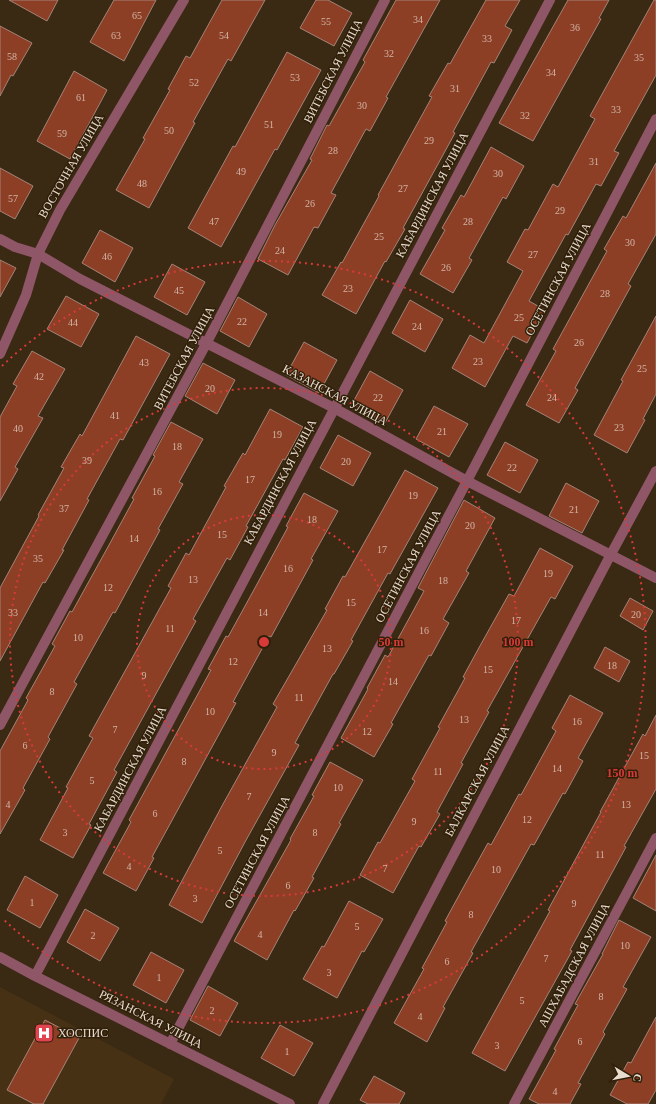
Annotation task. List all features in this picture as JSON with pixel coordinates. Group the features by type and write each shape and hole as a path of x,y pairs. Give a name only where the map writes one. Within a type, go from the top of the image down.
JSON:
{"street":[{"name":"ВОСТОЧНАЯ УЛИЦА","path":"0,354 26,295 38,254 60,210 184,0"},
{"name":"ВИТЕБСКАЯ УЛИЦА","path":"0,725 206,344 385,0"},
{"name":"КАБАРДИНСКАЯ УЛИЦА","path":"35,976 550,0"},
{"name":"ОСЕТИНСКАЯ УЛИЦА","path":"170,1044 468,481 656,119"},
{"name":"КАЗАНСКАЯ УЛИЦА","path":"0,239 15,247 38,254 80,279 334,408 610,556 656,578"},
{"name":"БАЛКАРСКАЯ УЛИЦА","path":"323,1104 610,556 656,472"},
{"name":"АШХАБАДСКАЯ УЛИЦА","path":"514,1104 656,838"},
{"name":"РЯЗАНСКАЯ УЛИЦА","path":"0,957 290,1104"}],"shaded area":[{"name":"ХОСПИС","path":"0,987 174,1079 161,1104 0,1104"}],"building":[{"path":"9,0 58,0 47,21"},
{"path":"114,0 156,0 124,61 90,42"},
{"path":"222,0 265,0 231,61 228,59 193,122 195,123 149,208 116,190 145,139 143,138 170,90 168,89 186,56 190,58"},
{"path":"316,0 328,0 352,13 334,46 300,28"},
{"path":"396,0 440,0 386,97 388,98 370,131 366,129 331,193 336,195 318,228 314,227 288,275 258,259 275,225 312,160 310,159 327,125 329,126 365,62 363,60"},
{"path":"486,0 520,0 505,26 512,30 494,63 491,62 453,132 455,133 403,228 405,229 386,262 385,261 356,314 322,295 341,262 342,263 379,196 378,195 432,97 429,96 448,63 450,64"},
{"path":"568,0 609,0 599,18 601,19 533,141 499,123"},
{"path":"654,0 656,0 656,75 614,151 619,153 601,186 596,184 529,301 545,310 527,343 513,336 485,387 452,368 470,335 484,343 523,271 507,262 525,229 528,230 553,184 558,187 595,119 590,116"},
{"path":"0,26 32,43 13,76 11,75 0,96"},
{"path":"287,52 321,70 221,247 188,228 233,146 235,147"},
{"path":"74,71 107,90 70,159 37,141"},
{"path":"491,147 524,166 506,199 503,197 469,258 472,260 453,293 420,274 445,230 442,228 461,195 464,197"},
{"path":"656,163 656,234 628,284 631,286 575,388 578,390 559,423 526,405 556,351 553,349 607,251 604,249 623,216 626,218"},
{"path":"0,168 33,186 15,219 0,211"},
{"path":"100,230 133,248 115,282 82,263"},
{"path":"0,260 16,268 0,297"},
{"path":"172,264 205,282 187,315 154,297"},
{"path":"66,296 99,314 81,347 47,329"},
{"path":"238,297 267,314 249,347 220,331"},
{"path":"410,300 443,319 425,352 392,333"},
{"path":"656,316 656,394 643,419 645,420 627,453 594,435 623,381 621,380"},
{"path":"136,336 170,354 123,440 120,439 87,499 89,500 62,550 64,550 45,583 43,582 0,661 0,588 64,468 61,467 80,434 82,436"},
{"path":"304,342 337,360 319,393 286,375"},
{"path":"32,351 65,369 38,416 43,418 15,467 18,469 0,501 0,417 17,386 13,384"},
{"path":"203,363 235,380 217,414 185,396"},
{"path":"370,371 403,390 385,423 352,404"},
{"path":"434,406 468,424 449,457 416,439"},
{"path":"270,409 303,427 285,460 283,459 246,526 248,527 230,560 227,558 193,619 196,621 114,770 117,772 89,824 91,825 73,858 40,840 68,788 66,787 93,738 89,736 171,588 168,586 186,553 189,555 226,487 224,486 243,453 245,455"},
{"path":"171,422 203,439 179,482 183,484 158,529 160,530 115,613 113,612 74,682 77,684 48,737 50,739 23,788 25,790 0,834 0,751 28,700 26,698 55,646 52,644 70,611 72,612 134,499 132,498 155,456 153,455"},
{"path":"338,435 371,453 353,486 320,468"},
{"path":"505,442 538,460 520,493 487,475"},
{"path":"405,470 438,488 390,574 388,573 351,640 353,641 295,743 299,745 202,923 169,905 277,707 273,704 327,610 325,609 343,576 345,577"},
{"path":"566,483 599,501 582,533 549,516"},
{"path":"304,493 338,511 311,559 313,560 271,637 269,636 233,702 236,703 152,857 154,858 136,891 103,873 131,822 129,820 211,670 208,669 226,636 228,637 256,586 288,527 286,526"},
{"path":"464,500 495,518 466,571 469,573 443,619 449,623 431,656 429,655 374,757 341,738 385,655 388,657 424,591 418,588"},
{"path":"540,548 573,566 555,599 551,597 487,711 489,712 461,763 463,764 437,812 440,814 421,847 419,846 393,893 360,875 415,781 412,779 440,728 438,727 465,678 463,677 481,644 509,594 514,596"},
{"path":"630,598 653,611 643,630 620,616"},
{"path":"605,647 630,661 619,682 594,668"},
{"path":"570,695 603,713 578,758 583,761 534,845 531,844 471,952 473,953 443,1007 445,1008 427,1042 394,1023 424,969 422,968 447,922 445,921 463,888 488,843 491,845 519,794 521,795 556,731 552,728"},
{"path":"656,715 656,789 624,846 626,847 570,950 572,951 505,1071 472,1053 550,911 548,910 600,812 643,734 645,736"},
{"path":"330,762 363,780 339,823 341,824 312,877 314,878 295,911 294,910 267,960 234,941 291,840 290,839 314,796 312,795"},
{"path":"656,855 656,911 633,898"},
{"path":"25,876 58,895 40,928 7,910"},
{"path":"349,901 383,919 364,952 362,951 337,998 303,979 322,946 324,947"},
{"path":"85,909 119,928 100,961 67,942"},
{"path":"619,920 651,937 623,987 627,989 603,1032 605,1034 578,1083 581,1084 570,1104 539,1104 529,1099 556,1050 554,1049 578,1005 575,1004 603,954"},
{"path":"151,952 184,970 166,1003 133,985"},
{"path":"208,986 238,1003 220,1036 190,1020"},
{"path":"656,1017 656,1090 648,1104 627,1104 610,1095 628,1062 631,1063"},
{"path":"45,1020 79,1038 43,1104 34,1104 7,1090"},
{"path":"280,1025 313,1043 294,1076 261,1058"},
{"path":"374,1076 405,1093 399,1104 368,1104 360,1100"}],"place":[{"name":"ХОСПИС","path":"44,1033"}]}
